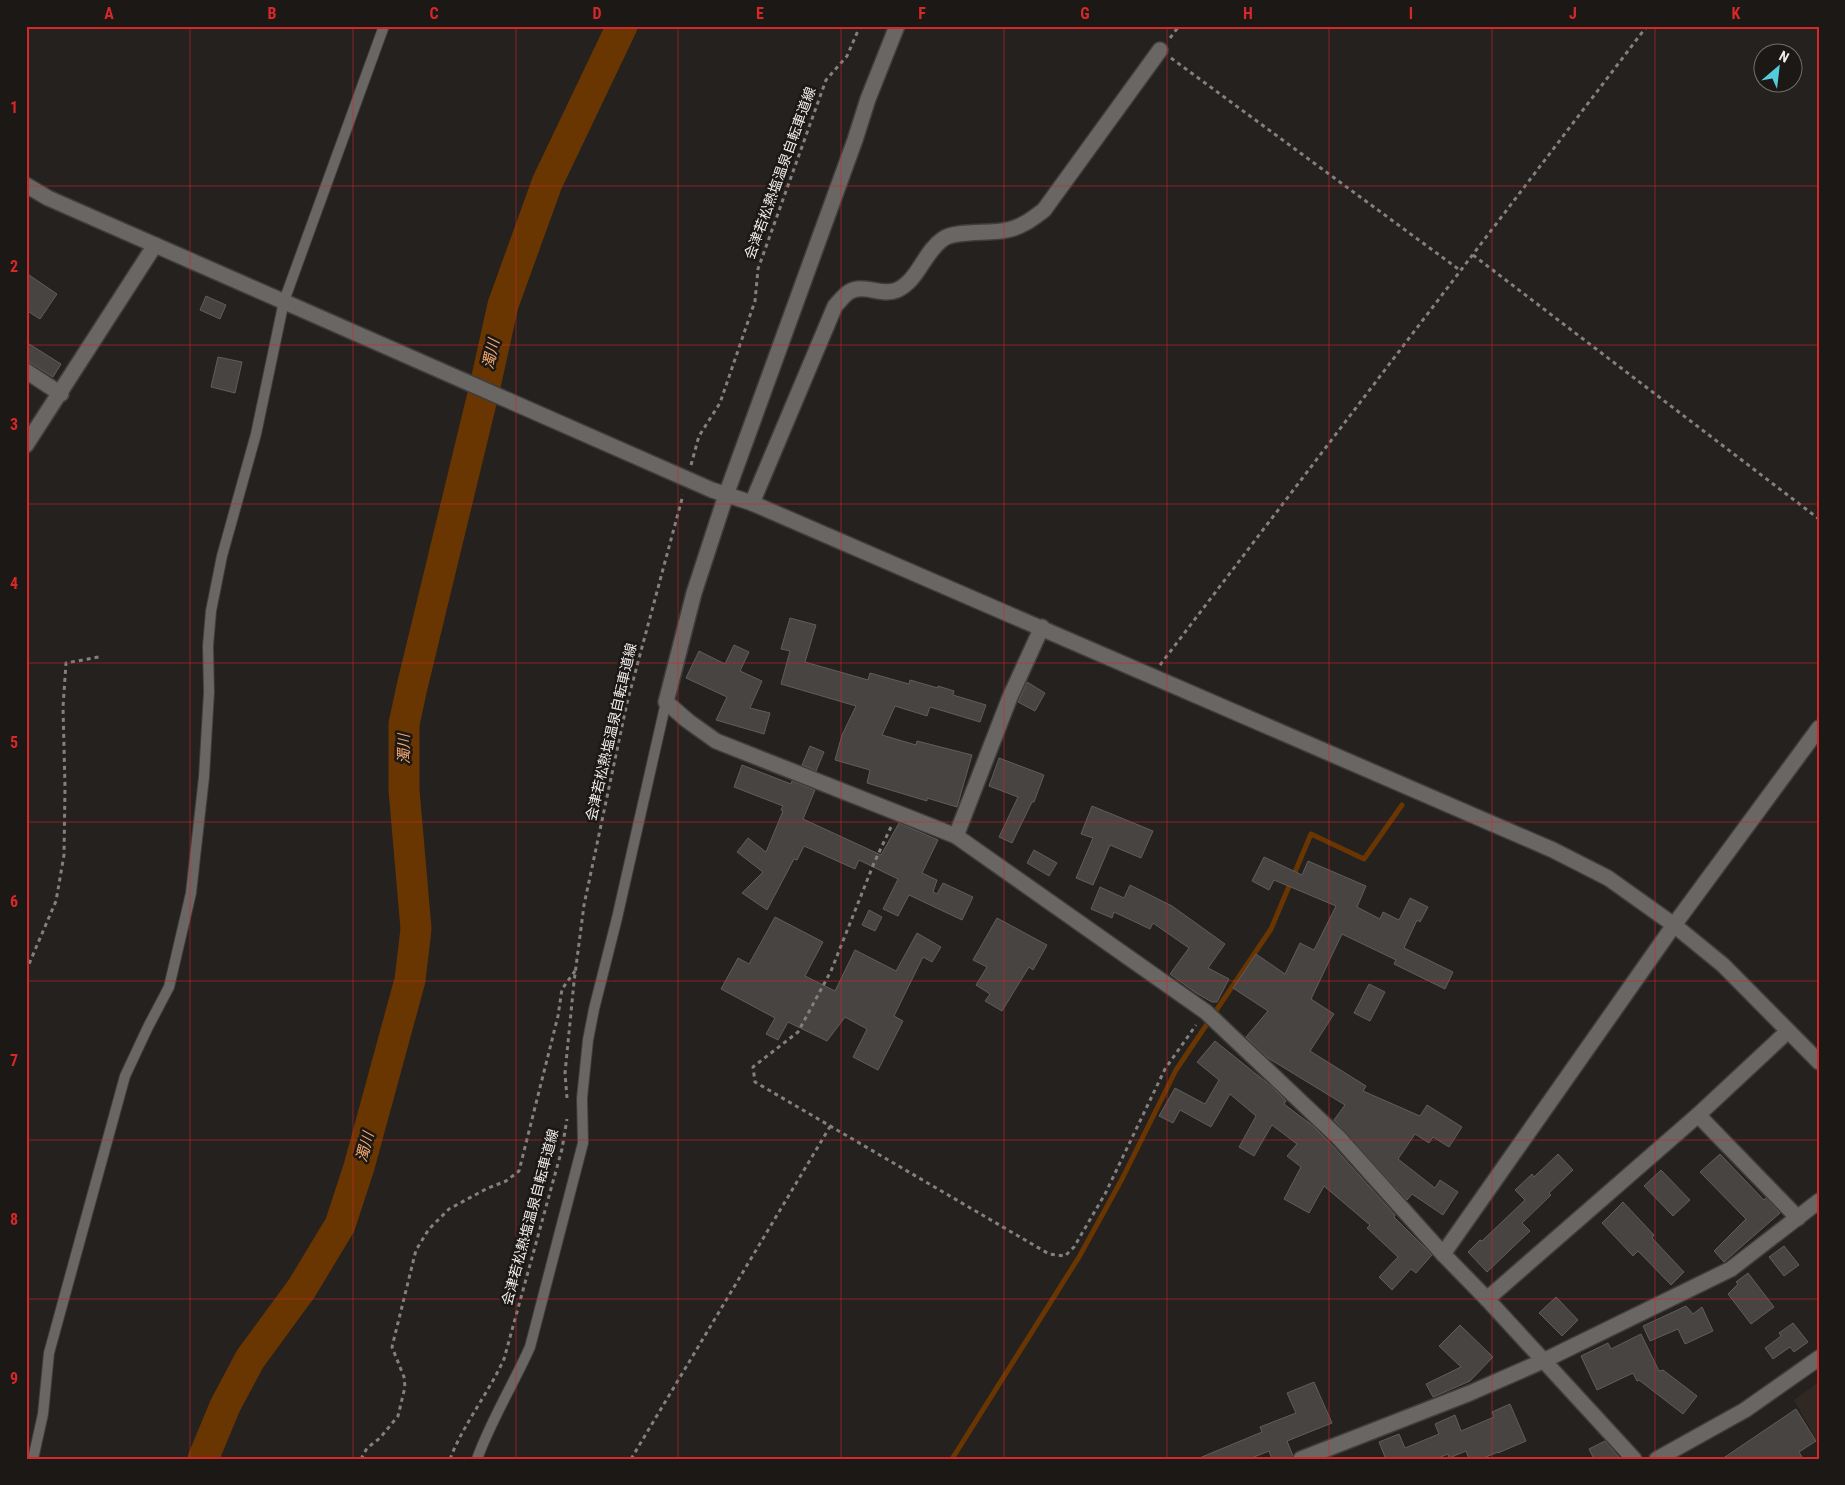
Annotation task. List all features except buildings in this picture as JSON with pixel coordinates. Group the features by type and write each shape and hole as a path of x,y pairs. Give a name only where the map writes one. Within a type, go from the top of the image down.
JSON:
{"street":[{"path":"896,26 868,99 856,140 719,492 666,702 688,722 716,741 956,836 1206,1012 1339,1138 1443,1254 1487,1299 1634,1459"},
{"path":"752,503 835,306 849,292 866,288 891,293 904,288 931,250 944,238 966,234 1006,231 1024,225 1044,210 1160,50"},
{"path":"26,185 48,198 719,492 752,503 1553,850 1608,878 1674,925 1723,965 1819,1062"},
{"path":"26,445 61,394 155,245"},
{"path":"26,371 61,394"},
{"path":"956,836 1010,697 1042,628"},
{"path":"1443,1254 1674,925 1819,728"},
{"path":"1487,1299 1698,1115 1788,1031"},
{"path":"1698,1115 1798,1218"},
{"path":"1301,1459 1470,1393 1731,1270 1819,1201"},
{"path":"1657,1459 1745,1410 1819,1358"}],"lane":[{"path":"34,1459 43,1414 49,1353 122,1086 148,1027 169,987 191,893 204,777 209,692 208,646 211,611 222,556 256,434 284,301 384,26"},
{"path":"477,1459 486,1435 530,1347 583,1143 582,1098 588,1040 666,702"}],"path":[{"name":"会津若松熱塩温泉自転車道線","path":"689,473 699,436 720,403 755,301 758,269 826,80 847,56 860,26"},
{"path":"1152,675 1647,26"},
{"path":"1160,50 1461,272"},
{"path":"1473,255 1819,519"},
{"name":"会津若松熱塩温泉自転車道線","path":"567,1100 565,1073 575,971 584,905 627,703 684,491"},
{"path":"26,971 56,901 64,855 63,707 66,663 99,657"},
{"path":"898,814 874,863 831,971 798,1032 753,1067 755,1082 832,1125 1049,1254 1066,1256 1074,1247 1105,1194 1165,1069 1206,1012"},
{"path":"361,1459 367,1448 380,1438 398,1416 405,1387 404,1376 392,1347 416,1250 429,1228 449,1209 486,1189 506,1181 519,1171 558,1016 562,989 575,971"},
{"name":"会津若松熱塩温泉自転車道線","path":"450,1459 460,1436 504,1359 562,1150 568,1116"},
{"path":"631,1459 832,1125"}],"shaded area":[{"path":"1819,1382 1819,1444 1794,1400"}],"waterway":[{"name":"濁川","path":"203,1459 225,1406 250,1359 302,1288 340,1225 359,1167 410,980 416,929 404,790 404,724 412,687 503,305 547,183 622,26"},
{"path":"952,1459 1079,1257 1122,1179 1176,1070 1271,929 1311,834 1364,859 1402,805"}]}
